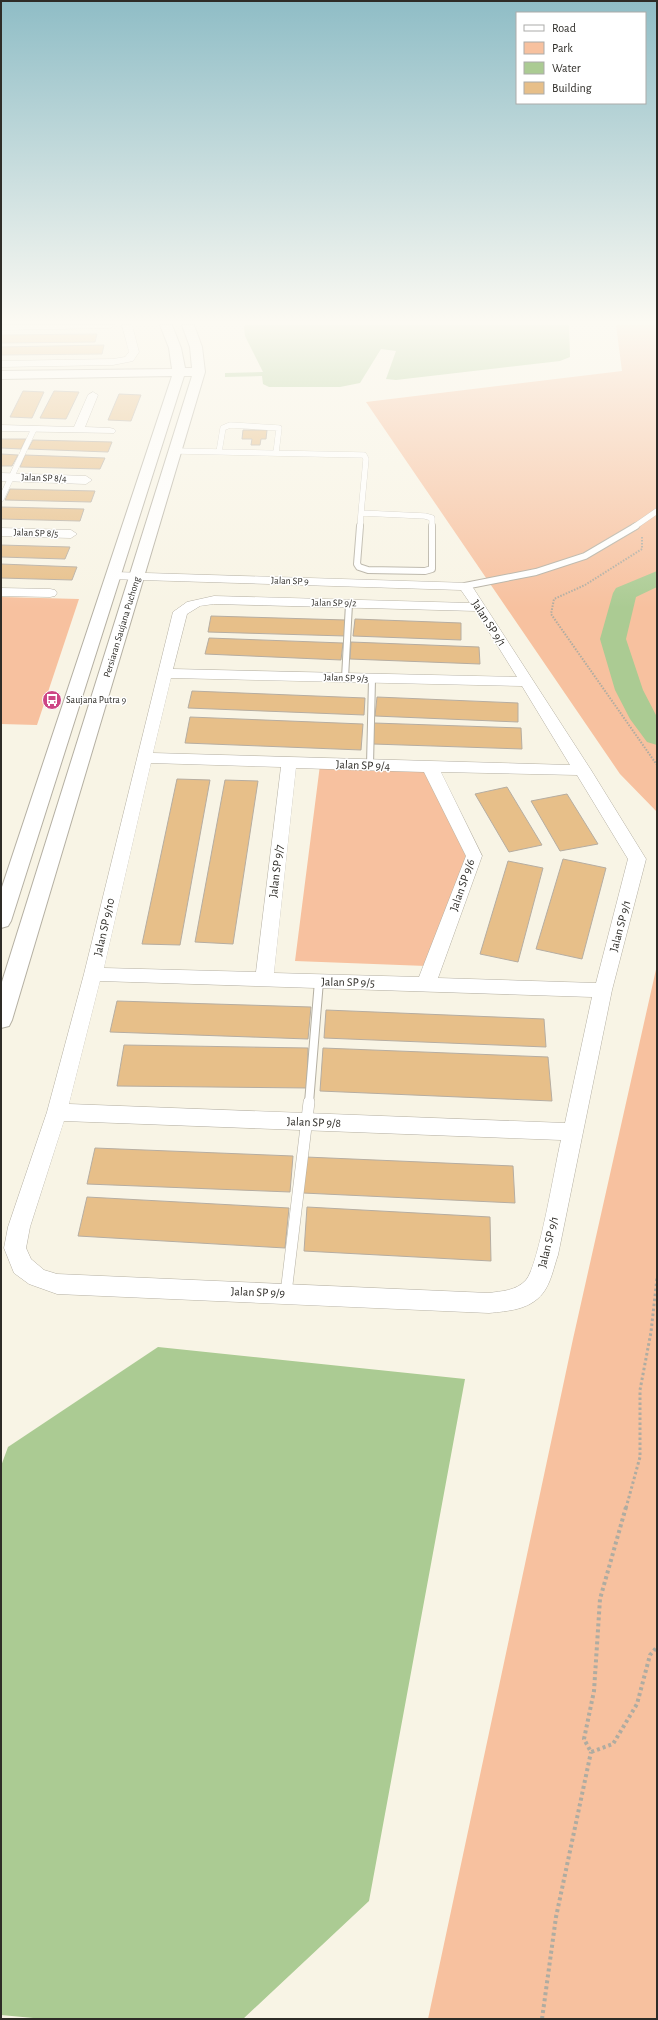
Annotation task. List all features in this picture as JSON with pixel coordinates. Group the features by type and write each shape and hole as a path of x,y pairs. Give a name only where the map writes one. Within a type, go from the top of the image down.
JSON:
{"street":[{"path":"78,430 82,419"},
{"name":"Persiaran Saujana Puchong","path":"1,921 71,700 114,576 164,419"},
{"name":"Persiaran Saujana Puchong","path":"1,1020 186,419"},
{"path":"1,428 110,431"},
{"name":"Jalan SP 8/4","path":"6,477 86,480"},
{"name":"Jalan SP 8/5","path":"1,532 71,534"},
{"name":"Jalan SP 9","path":"114,576 465,586"},
{"name":"Jalan SP 9/1","path":"465,586 480,607 583,770 637,859 603,990 547,1255 535,1286 518,1299"},
{"path":"1,592 50,593"},
{"name":"Jalan SP 9/2","path":"188,606 199,602 214,600 480,607"},
{"name":"Jalan SP 9/10","path":"15,1248 19,1227 57,1112 93,974 180,612 188,606"},
{"name":"Jalan SP 9/3","path":"166,673 526,682"},
{"name":"Jalan SP 9/4","path":"144,758 583,770"},
{"name":"Jalan SP 9/7","path":"264,979 289,763"},
{"name":"Jalan SP 9/6","path":"426,984 474,856 430,767"},
{"name":"Jalan SP 9/5","path":"93,974 603,990"},
{"name":"Jalan SP 9/8","path":"57,1112 572,1132"},
{"name":"Jalan SP 9/9","path":"15,1248 22,1266 37,1277 57,1284 489,1303 518,1299"}],"lane":[{"path":"219,452 223,428 230,425 279,428 276,453"},
{"path":"1,499 6,477 34,429"},
{"path":"177,451 364,456 366,459 361,513 359,567 368,570 418,571 432,569 432,518 425,516 361,513"},
{"path":"465,586 536,572 585,556 643,522 657,511"},
{"path":"346,678 349,604"},
{"path":"370,765 372,679"},
{"path":"286,1293 307,1121 319,982"}],"path":[{"path":"643,522 642,549 584,585 554,599 551,614 657,765"},
{"path":"542,2019 556,1917 591,1752 584,1739 594,1691 600,1598 640,1457 640,1390 651,1332 657,1278"},
{"path":"591,1752 613,1744 637,1704 650,1655 657,1647"}],"green space":[{"path":"378,419 657,419 657,812 620,774"},
{"path":"1,597 79,599 37,725 1,724"},
{"path":"320,765 426,769 468,851 426,966 295,961"},
{"path":"657,965 657,2019 428,2019 573,1339"}],"water":[{"path":"158,1347 465,1379 369,1901 243,2019 44,2019 1,2015 1,1466 8,1447"}],"building":[{"path":"108,419 132,419 131,421"},
{"path":"243,430 267,430 266,439 261,439 260,445 251,445 252,439 242,439"},
{"path":"1,439 26,439 21,449 1,448"},
{"path":"33,440 112,442 108,452 28,449"},
{"path":"1,454 18,455 12,466 1,466"},
{"path":"25,455 105,458 100,469 20,467"},
{"path":"10,489 95,491 91,502 5,500"},
{"path":"1,507 84,509 80,521 1,519"},
{"path":"1,545 70,547 65,559 1,557"},
{"path":"1,564 77,567 72,580 1,578"},
{"path":"211,616 346,620 345,636 208,632"},
{"path":"355,619 461,623 461,640 353,636"},
{"path":"209,638 343,643 341,660 205,654"},
{"path":"351,642 479,647 480,664 350,659"},
{"path":"192,691 365,698 364,715 188,708"},
{"path":"377,697 518,703 518,722 375,716"},
{"path":"190,717 363,724 361,750 185,743"},
{"path":"374,723 521,728 522,749 373,744"},
{"path":"177,779 210,780 180,945 142,944"},
{"path":"225,780 258,781 233,944 195,942"},
{"path":"507,787 542,845 509,852 475,794"},
{"path":"567,794 598,844 560,851 531,801"},
{"path":"563,859 606,868 582,959 536,949"},
{"path":"508,861 543,868 518,962 480,954"},
{"path":"117,1001 311,1007 308,1039 110,1032"},
{"path":"326,1010 544,1019 546,1047 324,1038"},
{"path":"124,1045 308,1048 307,1088 117,1086"},
{"path":"323,1048 548,1057 552,1101 320,1091"},
{"path":"95,1148 293,1156 290,1192 87,1184"},
{"path":"306,1157 513,1166 515,1203 303,1193"},
{"path":"87,1197 289,1208 285,1248 78,1236"},
{"path":"307,1207 490,1217 491,1261 304,1251"}],"waterway":[{"path":"657,578 625,593 613,639 629,690 644,719 657,736"}],"place":[{"name":"Saujana Putra 9","path":"52,700"}]}
